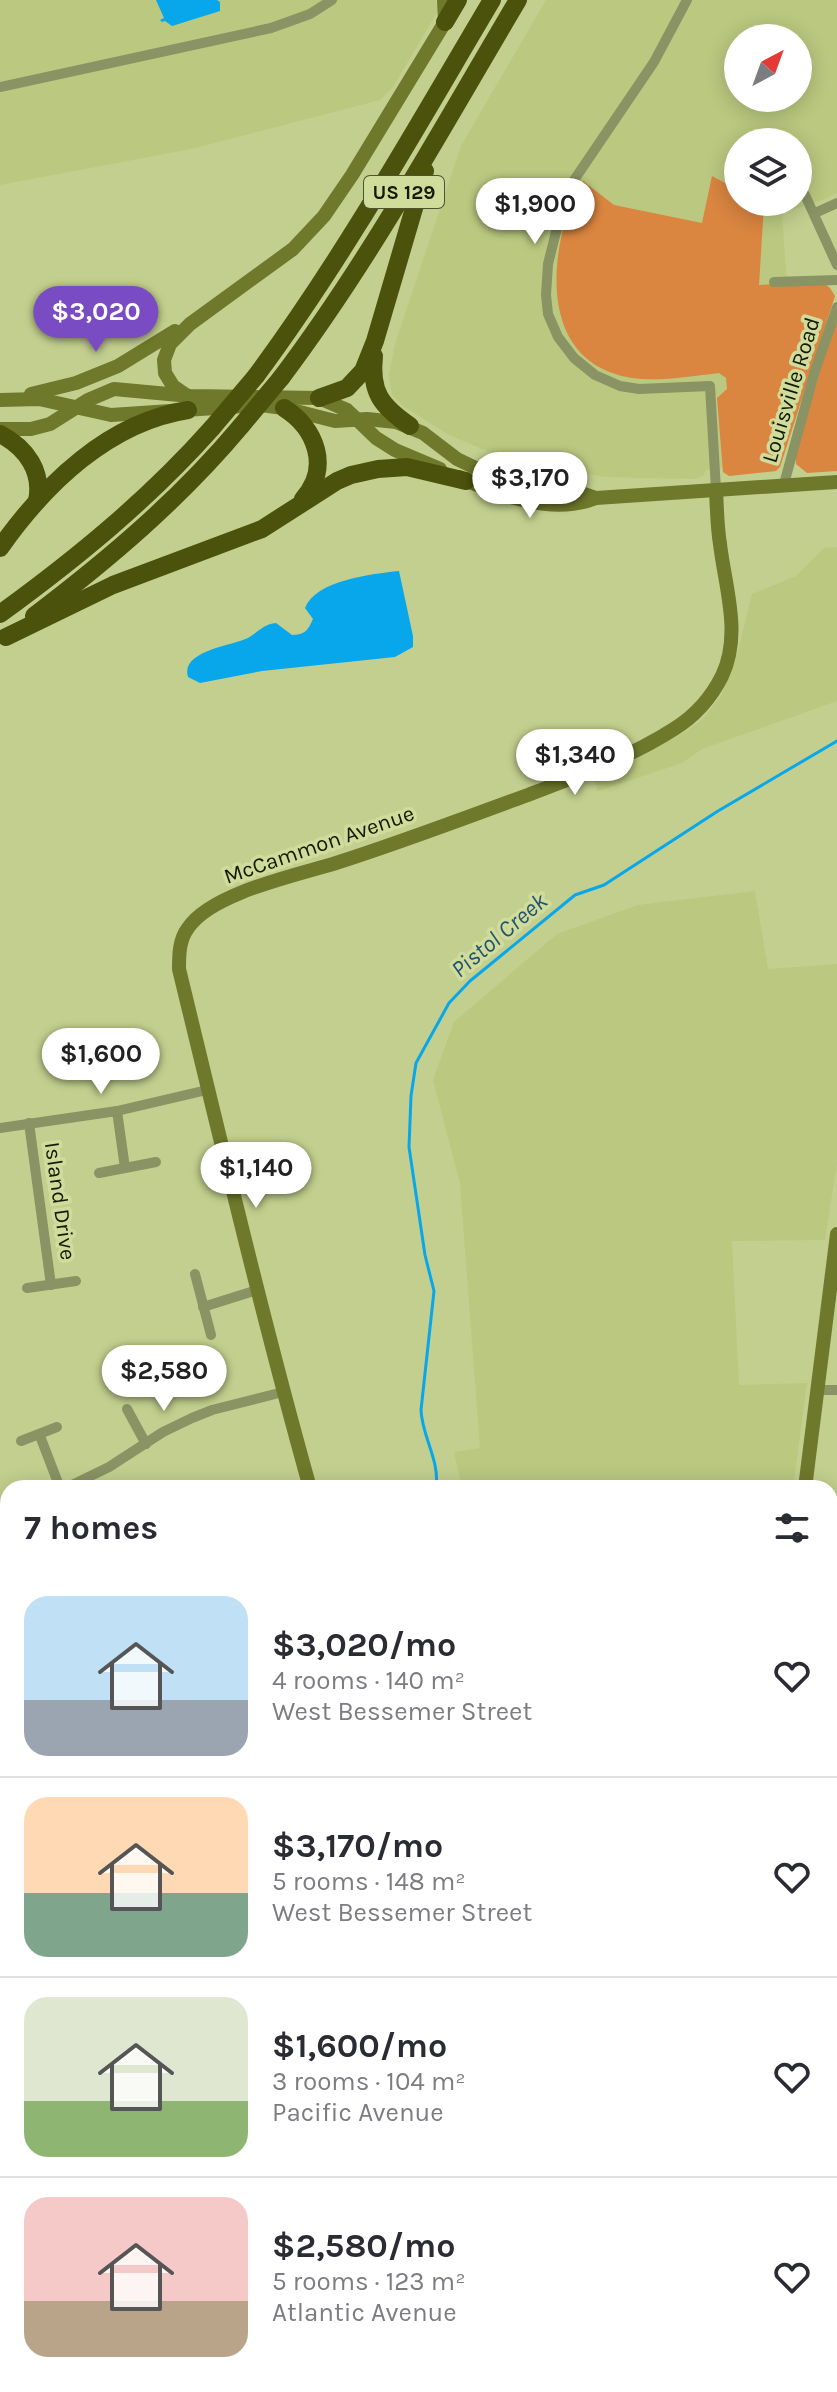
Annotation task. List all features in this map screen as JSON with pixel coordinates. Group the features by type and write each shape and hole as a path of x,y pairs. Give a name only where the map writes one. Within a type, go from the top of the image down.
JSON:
{"highway":[{"path":"445,22 458,0"},
{"name":"US 129","path":"0,614 115,524 186,457 256,376 348,243 492,0"},
{"name":"US 129","path":"3,639 130,540 201,472 281,378 351,278 518,0"},
{"path":"319,398 339,392 355,381 375,341 415,200 442,128"},
{"path":"375,341 374,388 387,407 410,426"},
{"path":"0,548 37,501 69,470 106,442 147,420 189,403"},
{"path":"284,408 309,431 318,457 314,484 286,514"},
{"path":"0,431 33,465 39,480 37,501"},
{"path":"3,639 113,585 238,539 286,514 337,481 364,471 407,467 466,481"}],"main road":[{"path":"3,400 58,388 96,375 138,355 190,324 293,249 324,216 344,188 445,22 444,0"},
{"path":"189,403 173,386 164,366 170,344 190,324"},
{"path":"0,431 31,429 59,420 76,407 114,389 189,403 284,408 335,421 384,420 410,426 457,459 488,474 532,485 576,491 596,498"},
{"path":"3,400 39,399 111,415 189,403 319,398 333,402 358,419 376,438 395,450 466,481 534,501 579,505 596,498 837,482"},
{"name":"McCammon Avenue","path":"308,1480 257,1290 179,969 179,951 188,927 205,912 263,884 339,862 581,774 675,729 711,695 723,674 731,642 731,612 719,541 716,490"},
{"path":"806,1480 837,1234"}],"street":[{"path":"0,87 271,28 310,14 332,0"},
{"path":"687,0 650,69 566,192 548,264 546,295 548,314 558,337 574,358 595,375 620,386 639,389 710,386 716,490"},
{"path":"815,213 837,203"},
{"path":"812,208 837,265"},
{"path":"774,282 837,280"},
{"name":"Louisville Road","path":"784,484 814,374 837,307"},
{"path":"0,1128 117,1111 207,1090"},
{"path":"117,1111 125,1168"},
{"name":"Island Drive","path":"29,1123 51,1285"},
{"path":"99,1173 156,1162"},
{"path":"195,1274 211,1335"},
{"name":"Island Drive","path":"27,1288 76,1281"},
{"path":"203,1307 257,1290"},
{"path":"819,1390 837,1390"},
{"path":"81,1480 109,1467 163,1432 212,1410 283,1392"},
{"path":"127,1409 146,1444"},
{"path":"21,1441 57,1427"},
{"path":"40,1436 59,1480"}],"shaded area":[{"path":"0,0 436,0 438,11 393,87 380,100 191,149 0,185"},
{"path":"546,0 837,0 837,193 812,203 812,128 724,128 724,216 782,216 786,271 790,285 830,288 835,296 804,374 785,453 776,471 729,476 721,468 706,470 703,476 694,479 603,477 487,451 449,435 403,406 392,395 389,375 395,344 461,146"},
{"path":"712,176 724,182 724,216 763,216 759,285 823,282 835,296 780,467 776,471 729,476 723,472 717,398 727,389 726,378 719,373 642,379 605,370 584,356 570,338 561,316 557,266 561,240 569,211 583,181 614,205 702,223"},
{"path":"837,310 837,471 807,473 796,464 796,455"},
{"path":"837,547 837,701 702,749 682,763 598,791 594,779 685,732 702,720 721,696 737,655 752,594 796,576 824,548"},
{"path":"755,891 768,969 837,964 837,1163 825,1240 732,1241 739,1385 807,1383 794,1480 460,1480 454,1452 480,1448 460,1183 433,1080 454,1022 557,934 638,905"}],"water":[{"path":"156,0 217,0 220,11 172,26 160,20 164,18"},
{"path":"399,571 413,647 395,657 262,671 200,683 188,677 188,668 199,655 248,638 268,625 276,623 292,635 303,633 313,619 305,608 311,598 332,585"}],"waterway":[{"name":"Pistol Creek","path":"437,1480 421,1410 434,1291 425,1255 409,1147 416,1063 449,1003 470,981 575,895 604,885 718,811 837,741"}]}
